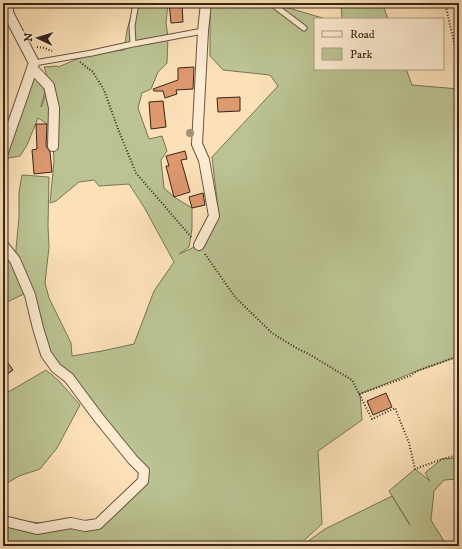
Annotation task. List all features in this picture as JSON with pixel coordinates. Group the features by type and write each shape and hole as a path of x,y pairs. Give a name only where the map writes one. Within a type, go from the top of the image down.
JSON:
{"street":[{"path":"8,3 8,13 33,66 49,86 54,108 53,146"},
{"path":"198,245 214,216 204,160 197,144 203,31 206,3"},
{"path":"3,152 33,66"},
{"path":"3,245 15,260 30,295 46,354 56,368 69,378 118,441 144,471 143,481 98,524 85,526 71,524 37,529 4,521"}],"lane":[{"path":"133,44 132,26 136,3"},
{"path":"271,3 304,28"},
{"path":"33,66 133,44 203,31"}],"path":[{"path":"445,3 459,64"},
{"path":"23,42 29,45 44,48 66,58 76,59 93,72 104,90 136,173 198,245 235,296 272,334 352,380 372,419 395,408 409,443 415,469 442,459 459,455"},
{"path":"359,394 410,376 417,371 459,356"}],"green space":[{"path":"134,3 168,3 166,23 168,37 167,63 158,72 151,89 142,93 138,108 149,139 162,136 167,151 161,160 164,188 174,197 192,208 192,229 189,247 179,254 199,245 219,217 212,157 278,86 270,75 223,70 210,56 210,7 272,3 323,18 314,18 314,70 406,70 412,85 459,89 459,356 360,394 362,420 318,451 322,524 298,546 3,546 3,520 85,526 98,524 143,481 144,471 96,414 92,400 66,371 50,360 15,260 19,217 19,192 22,175 49,177 49,247 45,283 49,298 71,343 72,356 134,344 154,291 174,262 144,207 129,184 99,186 94,180 79,182 56,201 50,203 54,161 52,127 38,118 27,145 20,156 3,159 3,153 34,77 46,87 41,107 47,87 47,77 44,67 58,67 92,53 124,50 127,30"},
{"path":"341,3 382,3 388,18 342,18"},
{"path":"3,246 6,249 24,294 3,304"},
{"path":"46,370 59,381 80,405 57,448 40,469 3,483 3,394"},
{"path":"459,458 459,479 444,480 434,491 431,520 447,546 301,546 325,529 392,496 410,525 389,491 415,469 430,481 425,473 442,459"}],"building":[{"path":"169,3 182,3 183,22 171,23"},
{"path":"194,67 193,89 176,90 177,94 165,98 163,91 154,91 153,89 178,80 178,68"},
{"path":"240,97 240,111 218,112 217,98"},
{"path":"163,101 166,127 151,129 149,102"},
{"path":"36,124 47,124 46,146 50,152 52,172 34,174 32,150 37,149"},
{"path":"185,151 187,159 181,160 190,192 174,197 166,166 169,166 166,156"},
{"path":"203,193 205,205 192,208 189,197"},
{"path":"3,356 13,370 3,377"},
{"path":"386,393 392,407 373,415 367,401"}]}
